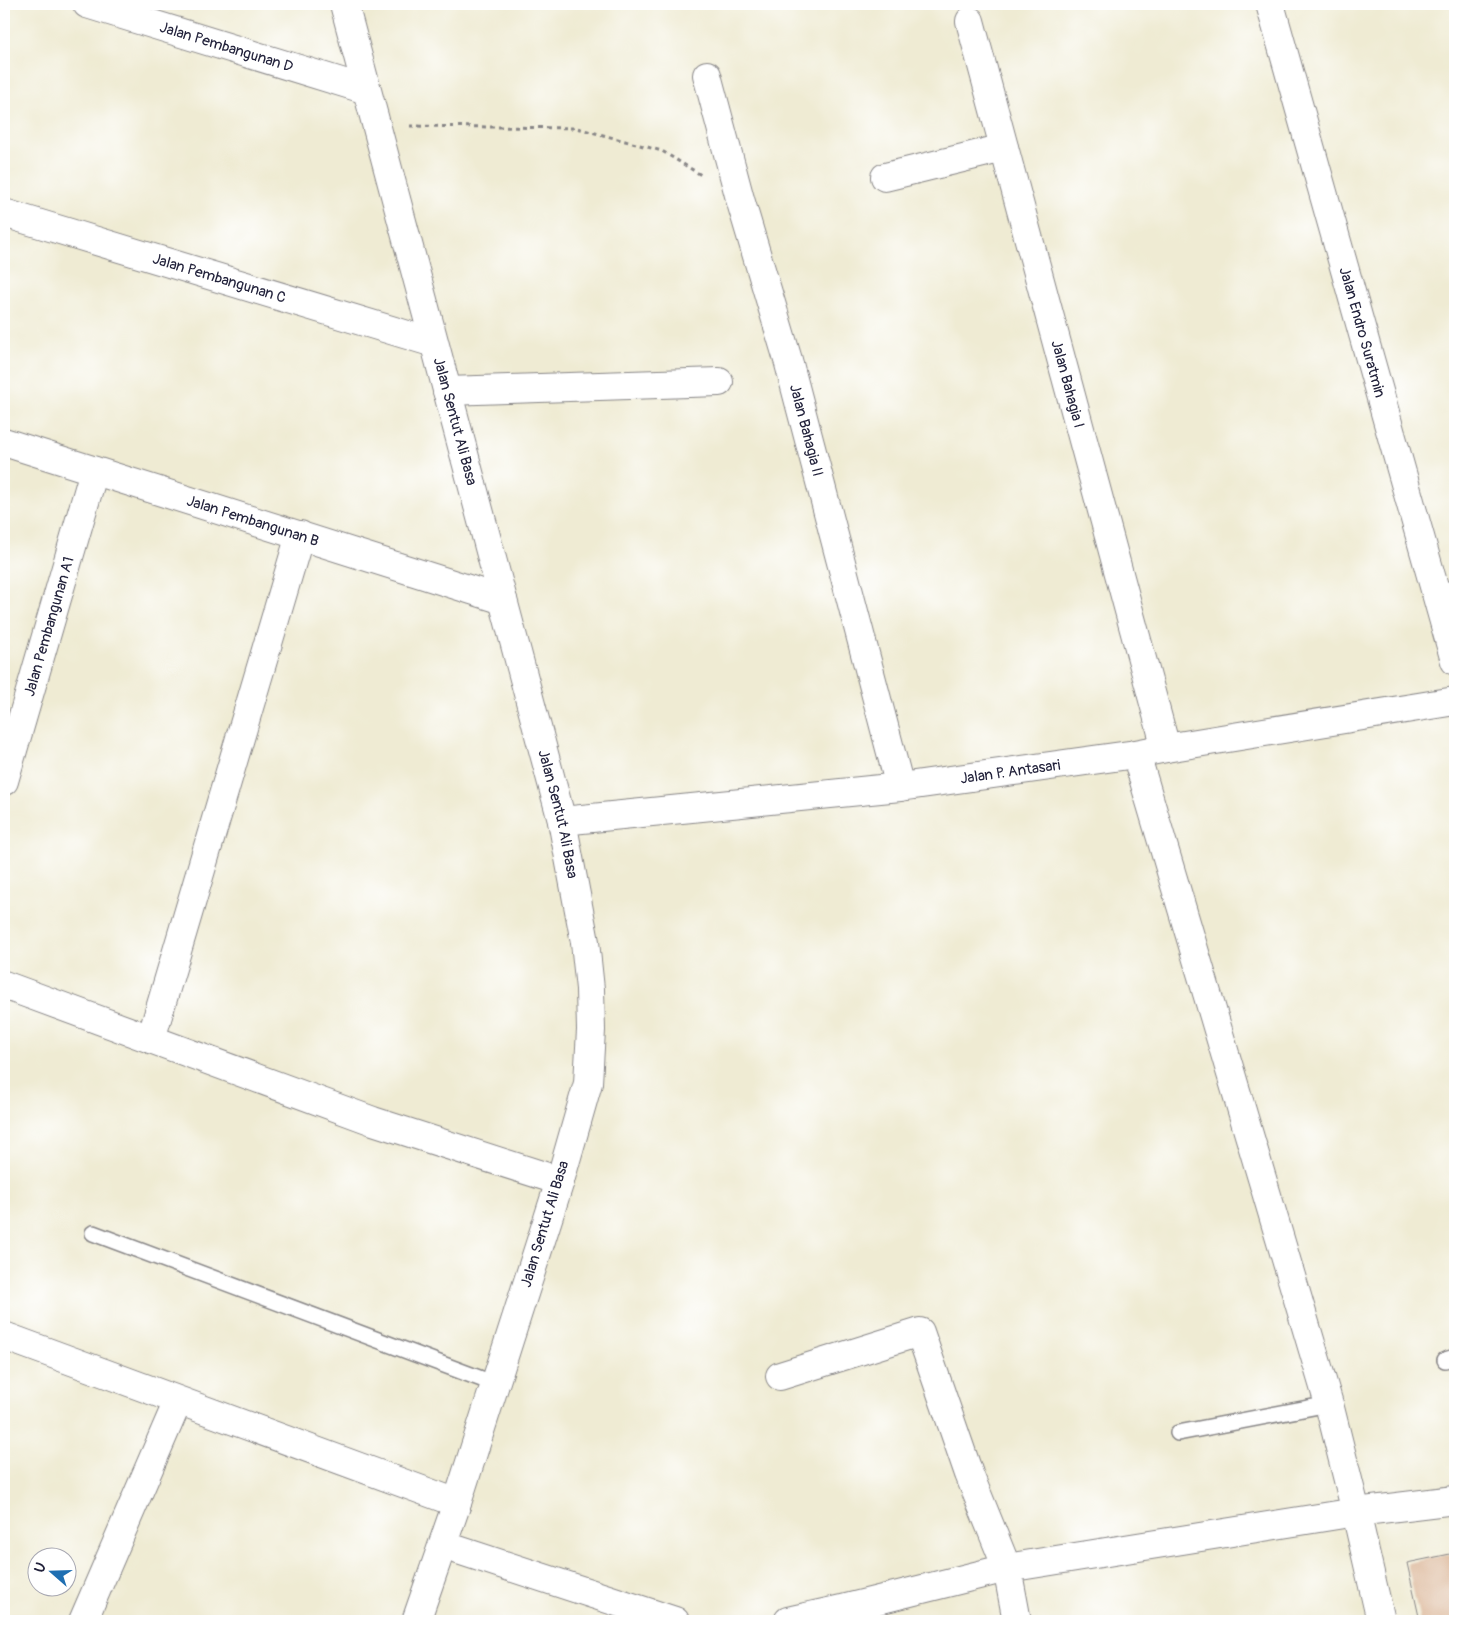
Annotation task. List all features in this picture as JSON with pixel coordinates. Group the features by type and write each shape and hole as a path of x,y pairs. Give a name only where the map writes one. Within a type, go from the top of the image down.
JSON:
{"street":[{"name":"Jalan Pembangunan D","path":"87,4 367,90"},
{"name":"Jalan Sentut Ali Basa","path":"344,4 562,821 585,942 590,989 591,1030 588,1083 560,1181 457,1503 416,1621"},
{"name":"Jalan Endro Suratmin","path":"1270,4 1446,596 1455,661"},
{"name":"Jalan Bahagia I","path":"970,21 1166,748"},
{"name":"Jalan Bahagia II","path":"707,74 740,199 788,360 900,787"},
{"path":"885,176 1004,148"},
{"name":"Jalan Pembangunan C","path":"4,213 434,343"},
{"path":"448,391 719,382"},
{"name":"Jalan Pembangunan B","path":"4,442 503,600"},
{"name":"Jalan Pembangunan A1","path":"4,781 94,471"},
{"path":"150,1039 300,535"},
{"name":"Jalan P. Antasari","path":"562,821 900,787 1136,754 1455,700"},
{"path":"1136,754 1329,1404 1381,1621"},
{"path":"4,985 373,1121 560,1181"},
{"path":"780,1376 920,1332 970,1474 1007,1568 1017,1621"},
{"path":"4,1336 457,1503"},
{"path":"83,1621 178,1401"},
{"path":"788,1621 842,1610 1007,1568 1356,1512 1455,1500"},
{"path":"443,1545 675,1621"}],"lane":[{"path":"93,1233 495,1384"},
{"path":"1178,1433 1329,1404"}],"path":[{"path":"377,126 577,128 662,151 740,199"}],"building":[{"path":"1455,1553 1455,1621 1420,1621 1407,1563"}]}
